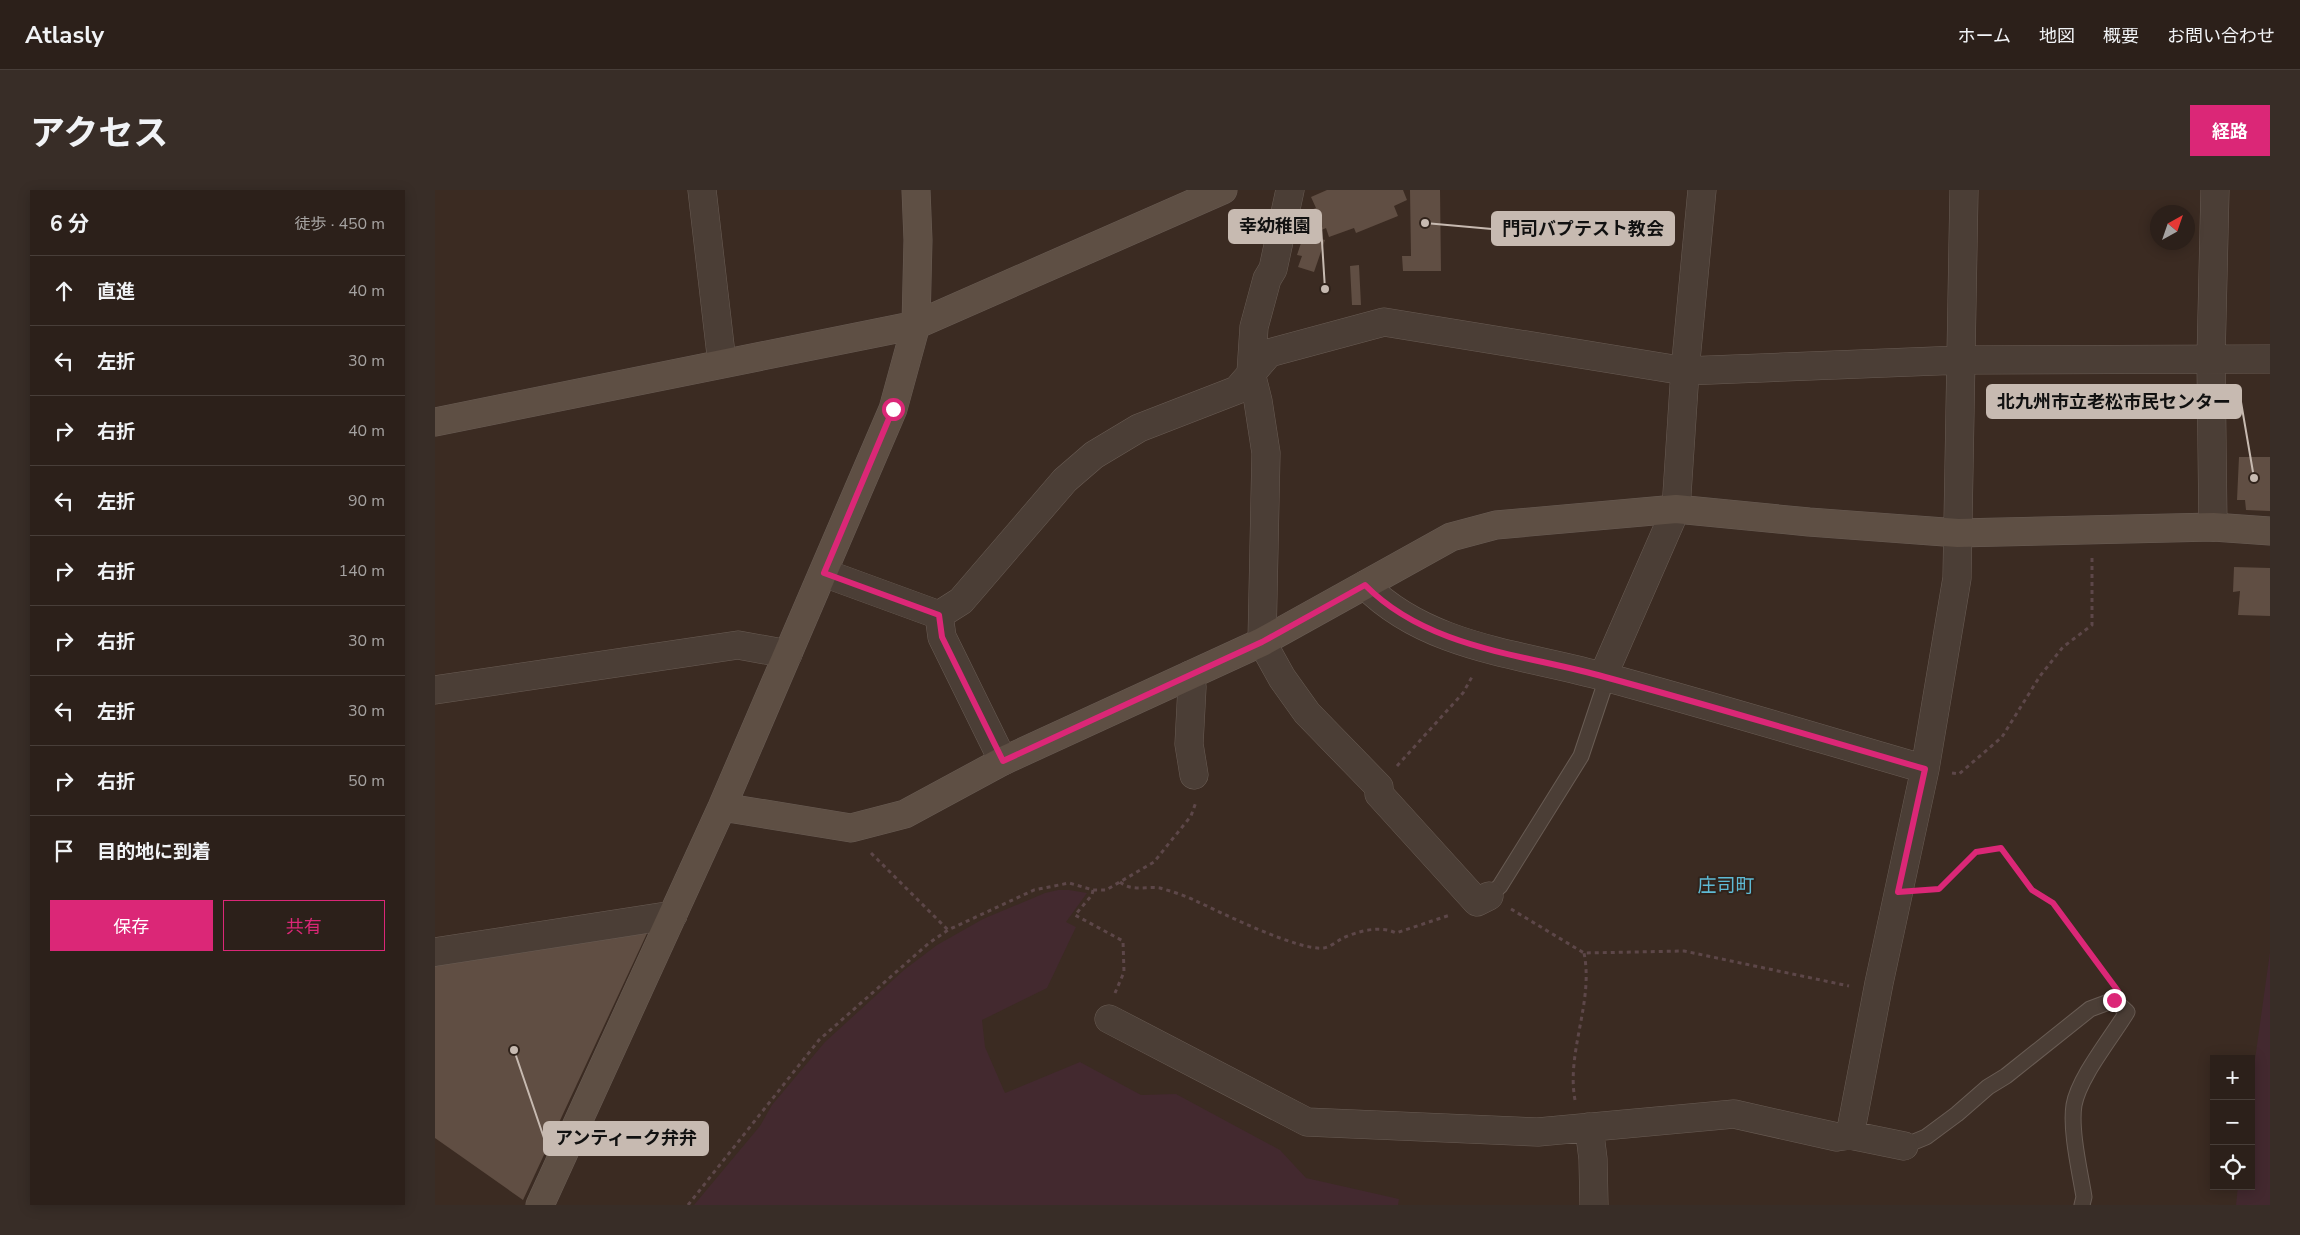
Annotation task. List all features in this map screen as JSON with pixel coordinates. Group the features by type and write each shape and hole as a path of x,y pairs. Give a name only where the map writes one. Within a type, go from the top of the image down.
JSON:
{"street":[{"path":"702,190 722,363"},
{"path":"541,1205 722,807 893,409 916,325 918,240 916,190"},
{"path":"435,422 916,325 1223,190"},
{"path":"1290,190 1273,269 1267,279 1254,327 1251,373 1258,401 1266,453 1262,642 1282,678 1307,713 1379,787 1379,794 1483,899"},
{"path":"1603,676 1677,509 1685,371 1702,190"},
{"path":"1850,1134 1879,983 1925,769 1957,578 1963,190"},
{"path":"2213,527 2211,359 2215,190"},
{"path":"939,615 961,601 1065,480 1094,455 1139,428 1237,390 1269,353 1384,322 1685,371 1961,360 2270,359"},
{"path":"722,807 851,828 905,814 1003,761 1262,642 1451,537 1496,525 1677,509 1809,522 1957,532 2213,527 2270,531"},
{"path":"824,573 939,615"},
{"path":"1365,585 1379,599 1412,619 1462,643 1603,676 1925,769"},
{"path":"939,615 942,637 1003,761"},
{"path":"435,690 738,645 788,654"},
{"path":"1190,675 1192,687 1189,744 1194,775"},
{"path":"435,952 673,915"},
{"path":"1109,1019 1307,1122 1538,1132 1734,1114 1837,1137 1850,1134 1904,1146"},
{"path":"1584,1127 1593,1159 1594,1205"}],"lane":[{"path":"1483,899 1500,886 1581,756 1603,687 1603,676"},
{"path":"1904,1146 1926,1137 2090,1009 2114,1000 2127,1012 2100,1053 2078,1093 2074,1105 2073,1119 2083,1197 2082,1205"}],"path":[{"path":"1925,769 1959,774 2002,737 2040,676 2063,647 2092,625 2091,530"},
{"path":"1379,787 1463,693 1480,662 1485,648"},
{"path":"688,1205 819,1040 905,962 948,930 1034,890 1069,884 1093,890 1106,890 1154,862 1191,816 1199,794 1194,775"},
{"path":"859,825 865,847 948,930"},
{"path":"1898,892 1939,889 1976,852 2001,848 2032,890 2053,903 2118,991 2120,1006"},
{"path":"1120,882 1125,886 1144,889 1159,888 1196,901 1285,940 1324,948 1347,937 1376,928 1387,928 1396,933 1462,911 1483,899 1584,953 1684,951 1858,988 1879,983"},
{"path":"1093,890 1092,895 1075,915 1123,941 1124,972 1107,1010 1109,1019"},
{"path":"1584,953 1587,966 1572,1085 1584,1127"}],"shaded area":[{"path":"1058,890 1087,893 1066,922 1076,927 1047,988 982,1020 985,1047 1005,1093 1080,1062 1141,1095 1176,1094 1280,1150 1306,1178 1399,1199 1398,1205 694,1205 760,1126 772,1105 825,1042 904,970 937,945 983,919 1045,893"},
{"path":"2270,952 2270,1205 2236,1205 2238,1190 2255,1190 2255,1059"}],"building":[{"path":"1327,190 1403,190 1407,200 1394,206 1398,216 1356,233 1354,228 1329,237 1326,228 1317,232 1308,211 1316,208 1311,197"},
{"path":"1410,190 1440,190 1441,271 1403,271 1402,256 1411,256"},
{"path":"1304,234 1325,240 1314,272 1298,267 1302,256 1297,255"},
{"path":"1359,265 1361,305 1352,305 1350,266"},
{"path":"2239,457 2270,457 2270,511 2246,510 2245,500 2237,500"},
{"path":"2234,567 2270,568 2270,616 2238,615 2240,591 2233,592"},
{"path":"649,929 523,1200 435,1138 435,962"}],"place":[{"name":"門司バプテスト教会","path":"1425,223"},
{"name":"幸幼稚園","path":"1325,289"},
{"name":"北九州市立老松市民センター","path":"2254,478"},
{"name":"アンティーク弁弁","path":"514,1050"}],"district":[{"name":"庄司町","path":"1726,886"}],"route":[{"path":"893,409 824,573 939,615 942,637 1003,761 1262,642 1365,585 1379,599 1412,619 1462,643 1603,676 1925,769 1898,892 1939,889 1976,852 2001,848 2032,890 2053,903 2118,991 2120,1006 2114,1000"}]}
